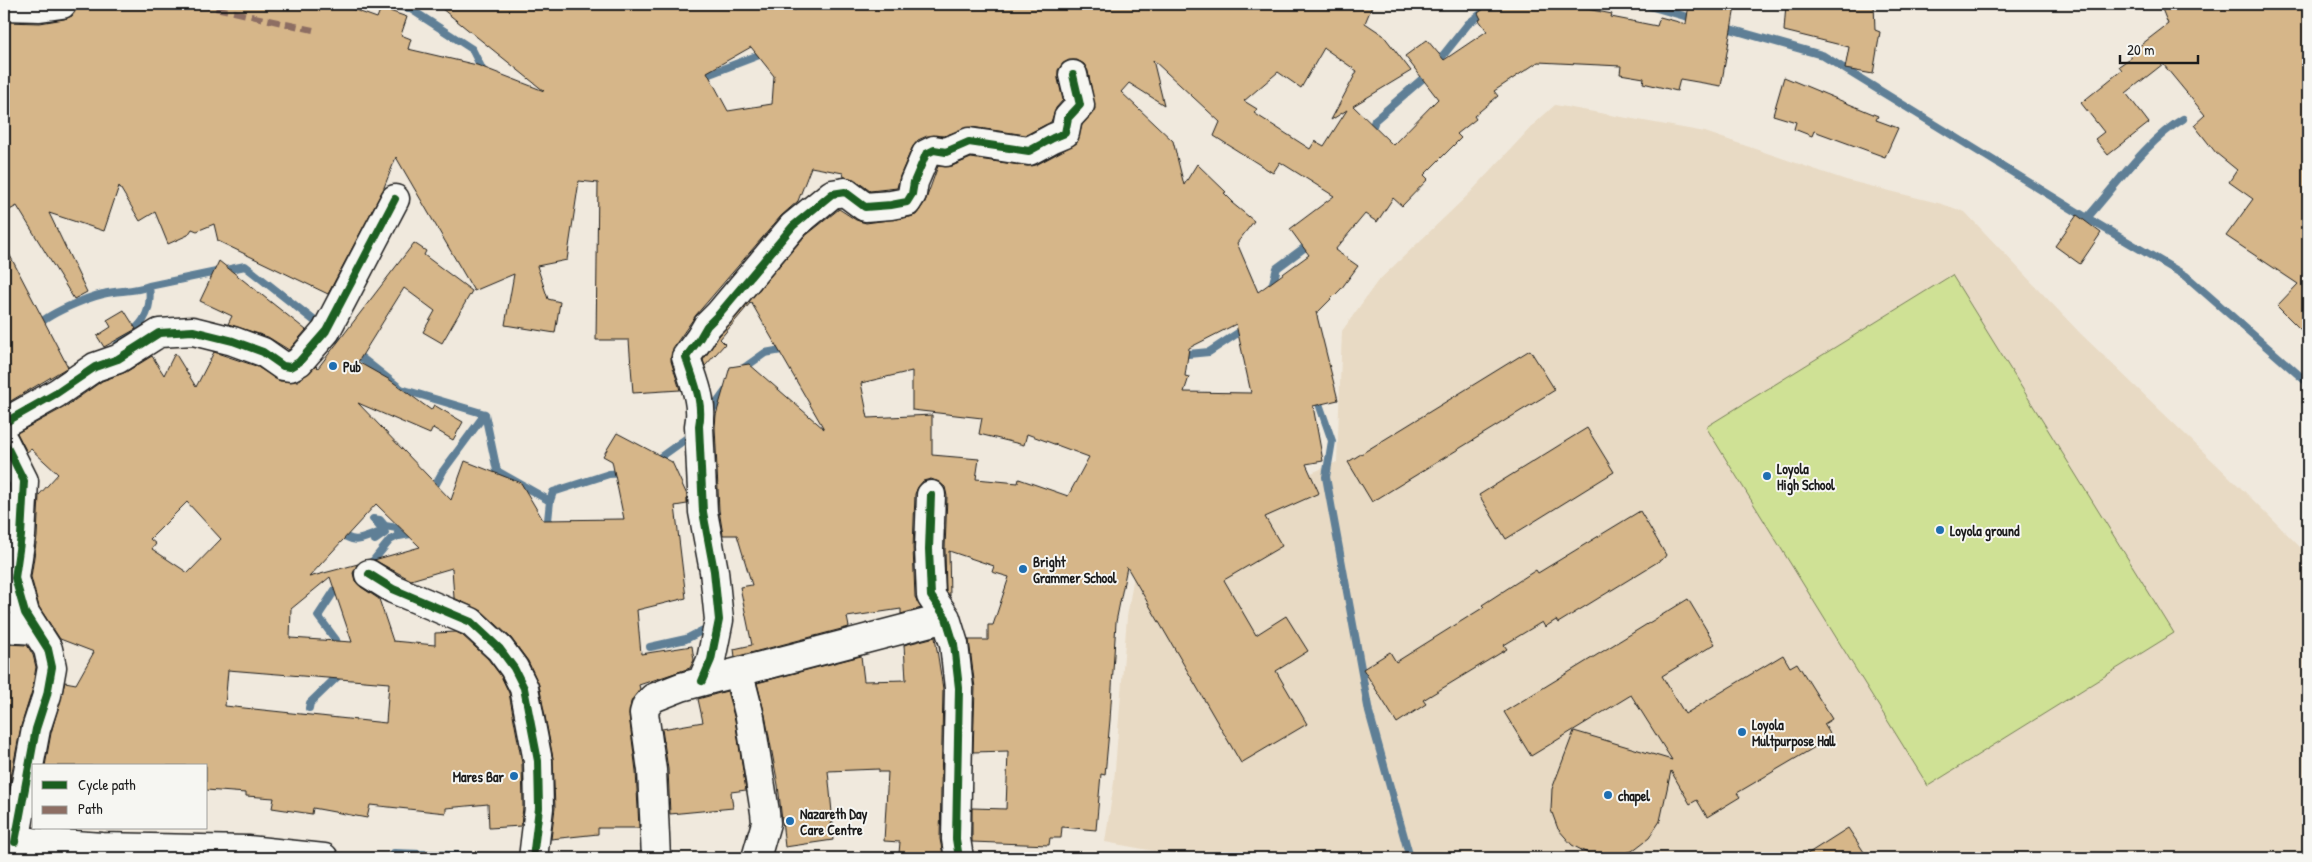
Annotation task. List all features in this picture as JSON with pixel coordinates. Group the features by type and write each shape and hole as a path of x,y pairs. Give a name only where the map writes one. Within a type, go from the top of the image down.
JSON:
{"street":[{"path":"4,6 40,7 62,4"},
{"path":"702,681 711,660 720,620 714,571 703,512 698,394 686,357 707,326 793,226 832,194 845,192 865,207 907,202 912,194 914,182 926,154 934,150 946,152 969,142 1029,151 1065,133 1068,118 1080,105 1073,75"},
{"path":"4,423 57,393 95,367 118,359 159,333 193,331 233,341 255,349 284,366 290,367 299,362 326,331 395,199"},
{"path":"4,441 24,481 22,536 15,578 25,613 48,649 52,667 47,695 36,729 10,841 122,853 248,850 324,858"},
{"path":"931,495 930,586 934,603 946,618 954,644 958,688 956,839 959,858"},
{"path":"369,574 393,589 471,622 500,649 514,668 524,688 538,761 539,808 533,858"},
{"path":"656,858 652,770 644,713 646,706 653,698 702,681 739,674 946,618"},
{"path":"4,628 35,630"},
{"path":"739,674 750,717 765,812 766,823 756,858"}],"shaded area":[{"name":"Loyola High School","path":"1555,105 1705,132 1846,180 1942,204 1965,212 2080,333 2308,555 2308,858 1192,858 1105,842 1114,782 1127,617 1133,581 1134,558 1173,532 1337,462 1342,331 1377,282 1468,195 1534,124"}],"green space":[{"name":"Loyola ground","path":"1952,275 2174,633 1928,786 1706,427"}],"building":[{"path":"77,4 338,4 377,18 381,8 407,17 401,35 411,39 408,49 477,65 544,91 436,4 641,4 643,8 652,4 791,4 794,10 829,4 1373,4 1365,23 1383,35 1411,71 1353,106 1393,145 1438,99 1405,56 1427,40 1444,60 1487,31 1479,20 1481,19 1478,13 1491,4 1587,9 1612,14 1611,17 1657,26 1660,17 1686,24 1689,4 1730,4 1729,6 1735,7 1721,86 1680,79 1677,91 1643,83 1644,78 1620,74 1621,66 1538,62 1494,91 1498,96 1474,116 1476,119 1457,134 1461,138 1424,175 1428,179 1402,206 1393,198 1377,222 1365,214 1335,250 1358,266 1341,289 1316,312 1338,400 1313,406 1323,461 1306,464 1319,493 1265,517 1282,546 1224,580 1256,635 1286,616 1308,651 1276,671 1307,724 1241,763 1127,567 1116,622 1105,775 1101,774 1096,830 1062,827 1061,838 1050,838 1049,845 972,842 972,808 1006,809 1008,751 973,752 975,688 969,640 988,640 988,625 993,625 1009,577 992,572 994,566 949,551 950,596 946,591 947,496 945,487 939,482 931,479 923,481 915,494 913,548 915,597 921,608 901,614 901,609 847,617 849,627 735,657 734,649 752,645 740,587 752,585 737,535 723,535 719,510 715,427 716,415 730,367 749,364 824,429 751,302 720,339 725,344 705,366 703,360 719,336 804,237 839,209 856,220 866,223 910,217 916,215 925,202 938,166 952,166 971,158 1027,166 1036,165 1077,143 1082,125 1095,109 1088,71 1084,64 1077,60 1069,60 1063,63 1058,70 1063,100 1056,108 1051,122 1026,135 971,127 944,136 927,136 918,140 912,148 897,188 870,191 854,179 844,177 843,173 811,167 798,201 781,216 696,315 673,348 671,361 680,390 633,393 629,340 596,340 598,183 579,181 567,260 537,266 548,299 560,302 555,333 505,325 514,274 474,291 396,157 383,190 328,294 218,241 214,224 197,231 192,229 188,235 168,244 155,212 140,221 119,186 104,231 49,213 87,292 74,299 17,206 4,213 4,22 40,23 72,16","holes":["751,47 774,76 772,104 728,111 707,72","1324,48 1357,71 1331,120 1347,110 1324,146 1315,141 1310,149 1254,113 1257,109 1244,101 1278,72 1301,88","1153,60 1220,122 1214,136 1273,173 1280,162 1334,196 1290,229 1309,255 1258,292 1237,243 1254,221 1232,203 1224,193 1226,192 1197,164 1184,185 1173,141 1121,92 1129,83 1164,105","1236,324 1251,393 1184,392 1189,377 1185,376 1189,348","912,371 912,410 982,418 979,434 1024,445 1027,434 1089,457 1068,496 1019,479 1018,483 976,479 979,459 932,455 932,415 868,418 861,383"]},
{"path":"1786,4 1874,4 1875,30 1880,32 1873,74 1845,69 1849,47 1784,31"},
{"path":"2160,4 2308,4 2308,337 2277,306 2298,284 2226,236 2253,199 2229,182 2237,170 2216,153 2194,125 2205,115 2163,64 2126,93 2149,123 2108,155 2095,139 2104,132 2081,103 2122,70 2119,66 2132,57 2129,54 2168,24"},
{"path":"1784,77 1878,116 1876,120 1898,128 1885,157 1814,131 1812,136 1794,129 1796,122 1773,115"},
{"path":"2077,215 2101,233 2080,264 2055,246"},
{"path":"414,243 426,251 424,255 472,291 442,343 423,332 435,311 404,288 358,362 390,380 431,410 434,405 463,422 453,440 433,428 430,434 358,403 451,500 465,461 521,483 543,520 624,519 612,461 603,456 617,433 672,462 687,495 687,504 675,506 686,598 637,610 641,654 692,646 694,660 690,668 639,685 640,689 631,702 629,715 636,771 639,828 598,828 598,834 551,839 555,808 553,758 539,685 528,661 511,638 482,611 454,598 452,568 411,580 374,560 420,547 376,504 309,577 358,564 353,573 355,581 379,599 393,641 435,645 435,633 456,632 462,635 488,659 501,676 509,693 522,763 523,807 521,826 489,828 488,804 446,808 446,813 370,805 367,818 313,808 312,814 272,808 274,798 246,796 246,793 208,790 208,764 45,764 51,733 65,682 76,684 94,652 60,639 39,607 31,577 37,537 39,495 58,474 31,449 27,452 17,433 65,407 102,381 126,372 152,356 164,375 175,353 196,387 214,352 256,366 280,381 298,381 316,366 318,368","holes":["187,502 221,539 188,573 152,549 156,544 150,539","330,577 352,642 290,638 291,609","228,670 389,683 386,723 225,706"]},
{"path":"4,244 68,367 4,405"},
{"path":"219,261 306,330 289,350 268,337 228,324 232,316 200,301"},
{"path":"124,310 136,329 104,347 97,336 111,327 107,320"},
{"path":"1530,350 1555,390 1372,502 1348,462"},
{"path":"1587,428 1614,472 1506,539 1479,495"},
{"path":"1640,511 1666,555 1664,558 1558,623 1556,620 1545,627 1542,622 1504,645 1507,649 1423,700 1426,704 1397,723 1363,669 1390,652 1396,662 1484,607 1482,605 1536,570 1538,573"},
{"path":"1688,599 1715,644 1662,676 1685,714 1783,655 1790,667 1797,663 1832,719 1824,724 1832,737 1737,793 1740,797 1707,817 1697,800 1690,804 1671,771 1660,821 1649,838 1632,851 1612,857 1591,855 1572,845 1558,829 1551,810 1552,789 1574,731 1672,760 1631,695 1531,756 1504,712"},
{"path":"935,637 943,689 940,839 943,855 899,853 900,842 884,841 888,772 879,772 879,769 828,771 833,840 785,847 778,785 757,683 861,656 864,681 906,680 904,645"},
{"path":"4,644 27,645 33,655 36,667 32,691 21,726 10,782 4,781"},
{"path":"727,691 735,720 746,790 731,792 733,808 670,814 668,769 662,729 703,722 698,699"},
{"path":"1848,828 1868,858 1801,858"}],"waterway":[{"path":"384,4 409,8 472,49 484,73"},
{"path":"1370,135 1375,120 1429,73 1468,24 1494,4"},
{"path":"1642,4 1695,19"},
{"path":"1723,27 1822,55 2087,218 2186,276 2308,383"},
{"path":"699,78 767,52"},
{"path":"2087,218 2144,151 2183,119"},
{"path":"1271,290 1277,268 1312,242"},
{"path":"36,327 58,312 96,296 245,266 401,389 485,414 497,471 550,501 553,492 609,474 625,473"},
{"path":"118,344 139,326 147,313 150,296 149,286"},
{"path":"1178,355 1209,352 1247,327"},
{"path":"741,370 765,353 787,349"},
{"path":"709,414 727,389"},
{"path":"1316,395 1332,441 1326,477 1369,712 1410,858"},
{"path":"431,493 443,471 485,414"},
{"path":"655,461 694,433"},
{"path":"547,530 550,501"},
{"path":"339,532 354,540 378,533 375,540 385,533 373,519 380,520 385,526 397,528 399,536 410,534 415,530"},
{"path":"339,649 336,640 318,616 335,590 373,561 390,540 402,534"},
{"path":"650,647 686,639 711,626"},
{"path":"309,708 310,703 338,676 340,670"},
{"path":"394,853 530,858"},
{"path":"329,856 360,858"}],"marked path":[{"path":"198,4 313,30"}],"cycle path":[{"path":"702,681 711,660 719,620 714,571 703,512 699,400 686,357 707,326 793,226 832,194 845,192 865,207 907,202 912,194 914,182 926,154 934,150 946,152 969,142 1029,151 1065,133 1068,118 1080,105 1073,75"},
{"path":"4,423 57,393 95,367 118,359 159,333 193,331 233,341 263,352 283,366 290,367 299,362 326,331 395,199"},
{"path":"4,441 24,481 21,536 15,578 25,613 48,649 52,667 47,695 36,729 15,842"},
{"path":"931,495 929,549 931,596 946,618 954,644 959,688 956,839 959,858"},
{"path":"369,574 393,589 471,622 500,649 514,668 524,688 538,761 539,808 533,858"}],"place":[{"name":"Pub","path":"333,366"},
{"name":"Loyola High School","path":"1767,476"},
{"name":"Loyola ground","path":"1940,530"},
{"name":"Bright Grammer School","path":"1023,569"},
{"name":"Loyola Multpurpose Hall","path":"1742,732"},
{"name":"Mares Bar","path":"514,776"},
{"name":"chapel","path":"1608,795"},
{"name":"Nazareth Day Care Centre","path":"790,821"}]}
